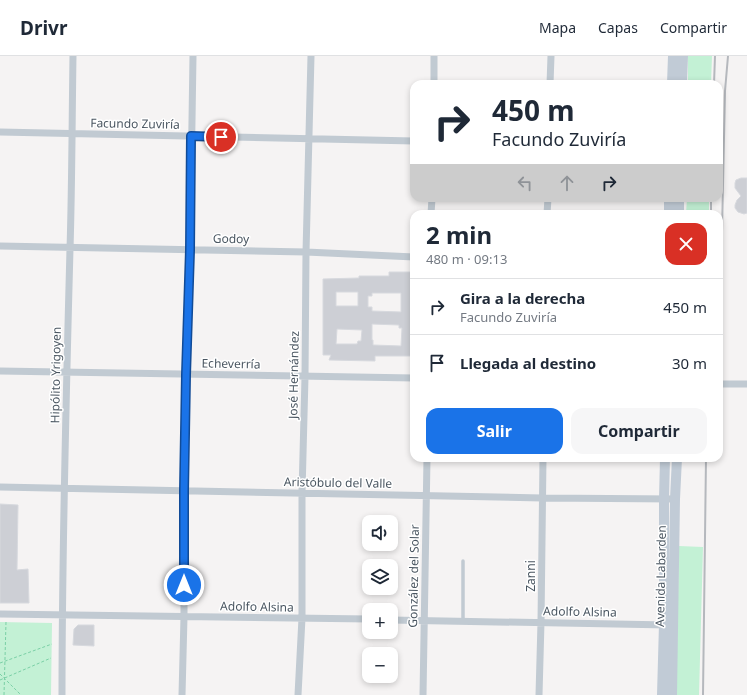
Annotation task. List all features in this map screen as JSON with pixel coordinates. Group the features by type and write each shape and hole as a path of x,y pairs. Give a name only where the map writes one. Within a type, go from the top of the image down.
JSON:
{"main road":[{"path":"672,80 673,56"},
{"path":"682,80 684,56"},
{"name":"Avenida Labarden","path":"666,462 664,499 672,695"},
{"name":"Avenida Labarden","path":"662,695 669,625 677,462"}],"street":[{"name":"Hipólito Yrigoyen","path":"62,695 64,488 73,56"},
{"path":"182,695 184,617 184,491 193,56"},
{"name":"José Hernández","path":"298,695 302,618 302,493 311,56"},
{"path":"434,56 434,80"},
{"path":"550,80 551,56"},
{"name":"Facundo Zuviría","path":"0,132 410,141"},
{"name":"Godoy","path":"0,246 306,252 410,257"},
{"name":"Echeverría","path":"0,371 410,378"},
{"path":"723,384 747,384"},
{"name":"González del Solar","path":"423,695 427,462"},
{"name":"Zanni","path":"539,695 543,462"},
{"name":"Aristóbulo del Valle","path":"0,487 542,498 675,499"},
{"name":"Adolfo Alsina","path":"0,614 362,619"},
{"name":"Adolfo Alsina","path":"398,620 669,625"}],"lane":[{"path":"463,561 463,621"}],"path":[{"path":"4,695 6,622"},
{"path":"0,663 52,644"},
{"path":"0,680 51,658"},
{"path":"0,674 20,695"}],"green space":[{"path":"688,56 712,56 711,80 688,80"},
{"path":"687,202 709,202 709,210 686,210"},
{"path":"679,546 703,547 699,695 676,695"},
{"path":"0,622 52,623 51,695 0,695"}],"building":[{"path":"747,178 747,213 744,214 738,212 735,208 737,200 741,196 735,188 735,183 736,180"},
{"path":"389,272 410,272 410,356 375,356 375,361 329,360 331,355 323,355 323,279 359,278 359,276 389,276","holes":["336,292 358,292 358,306 336,306","372,293 401,293 401,312 372,311 372,307 368,307 368,296 372,296","372,324 399,325 399,328 402,328 401,346 373,345","337,329 362,330 361,341 358,341 357,344 336,344"]},
{"path":"0,504 18,505 17,570 28,569 29,603 0,603"},
{"path":"78,625 94,625 94,646 73,645 74,629"}],"railway":[{"path":"714,80 715,56"},
{"path":"723,185 725,91 728,56"},
{"path":"711,202 711,210"},
{"path":"722,210 723,202"},
{"path":"703,695 706,462"}],"route":[{"path":"184,585 184,491 190,250 191,136 221,137"}]}
